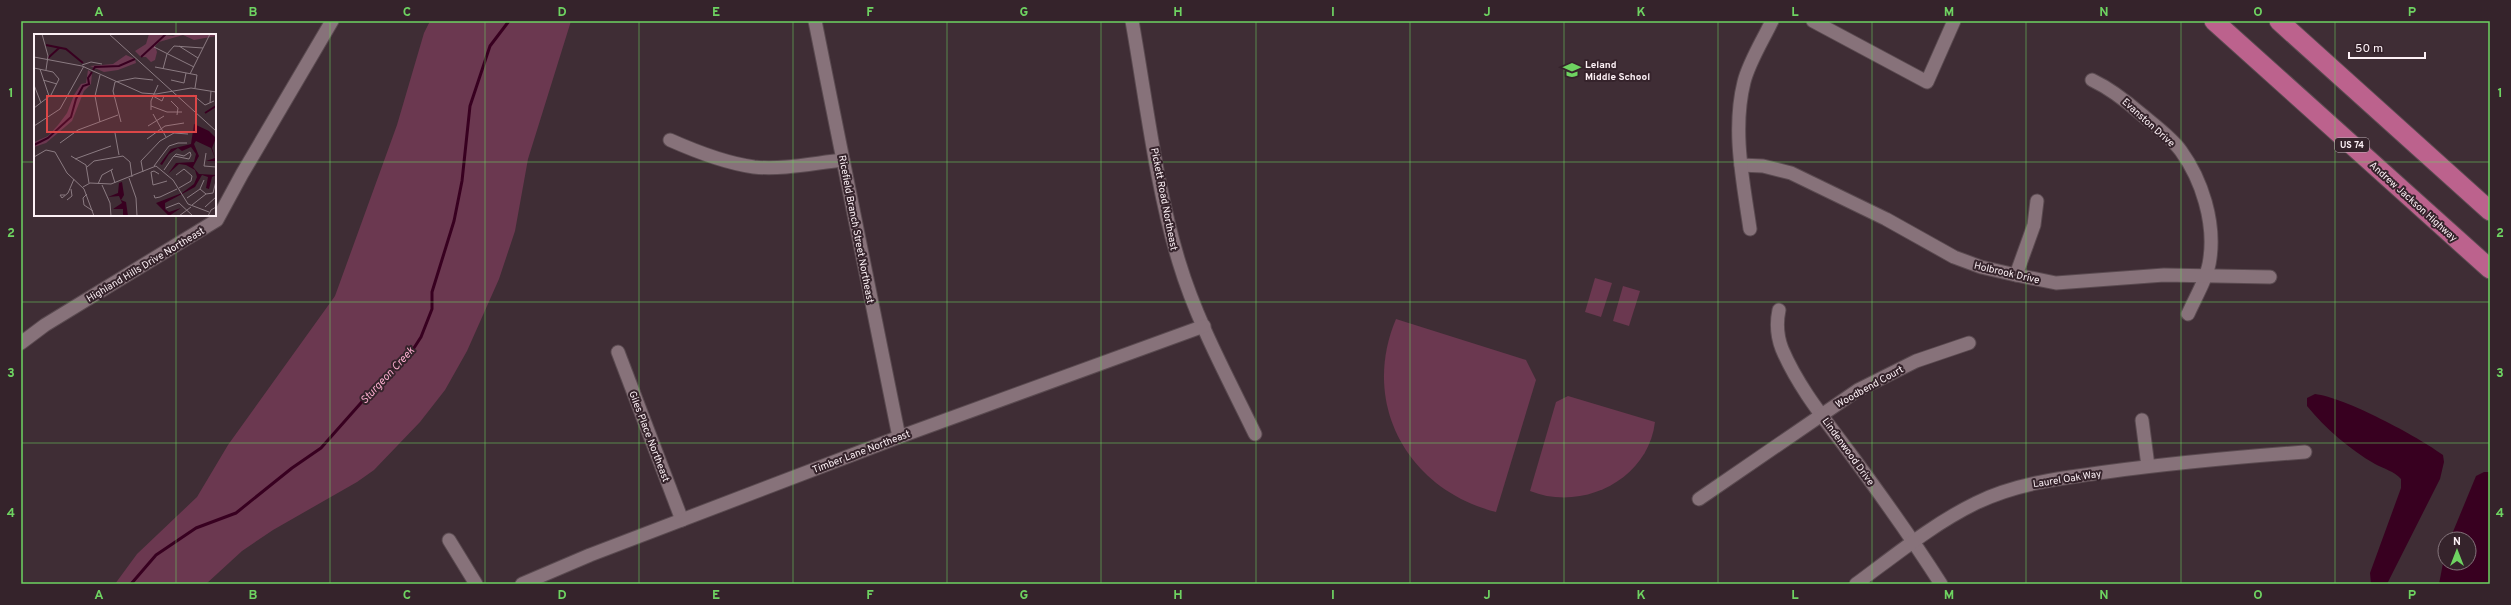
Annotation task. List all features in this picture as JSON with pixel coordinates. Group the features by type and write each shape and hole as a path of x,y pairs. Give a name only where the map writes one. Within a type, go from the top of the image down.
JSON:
{"highway":[{"name":"Andrew Jackson Highway","path":"2214,21 2490,269"},
{"path":"2279,21 2490,211"}],"street":[{"name":"Highland Hills Drive Northeast","path":"21,343 45,325 217,220 242,174 332,21"},
{"name":"Ricefield Branch Street Northeast","path":"815,21 899,437"},
{"name":"Pickett Road Northeast","path":"1132,21 1168,223 1179,263 1204,326 1255,434"},
{"path":"1750,229 1738,144 1740,104 1744,81 1772,21"},
{"path":"1813,21 1927,82 1954,21"},
{"name":"Evanston Drive","path":"2092,80 2111,88 2181,150 2195,174 2205,199 2210,225 2211,257 2206,275 2188,314"},
{"path":"670,140 730,163 756,167 784,167 843,160"},
{"name":"Holbrook Drive","path":"1741,165 1763,166 1791,173 1886,219 1954,257 1981,267 2016,275 2056,283 2164,275 2270,277"},
{"path":"2016,275 2034,225 2037,201"},
{"name":"Lindenwood Drive","path":"1779,310 1777,329 1782,348 1804,390 1914,542 1941,584"},
{"name":"Timber Lane Northeast","path":"522,584 682,520 899,437 1204,326"},
{"name":"Woodbend Court","path":"1699,499 1821,414 1897,369 1969,343"},
{"name":"Giles Place Northeast","path":"618,352 682,520"},
{"path":"2142,420 2148,466"},
{"name":"Laurel Oak Way","path":"1856,584 1914,542 1976,503 2010,489 2056,479 2148,466 2305,452"},
{"path":"449,540 476,584"}],"shaded area":[{"path":"430,21 571,21 528,159 515,231 499,279 467,351 445,390 420,422 374,470 357,482 273,530 242,551 206,584 115,584 137,554 197,497 228,445 335,296 397,125 424,33"},
{"path":"1595,278 1612,283 1601,317 1585,312"},
{"path":"1623,286 1640,291 1629,326 1613,321"},
{"path":"1396,319 1526,360 1536,380 1496,512 1465,501 1438,485 1416,464 1400,439 1389,412 1384,382 1386,351"},
{"path":"2315,394 2344,402 2381,419 2417,438 2443,455 2444,462 2440,479 2387,584 2371,584 2370,573 2401,488 2401,479 2392,472 2375,464 2356,452 2322,423 2307,406 2307,398"},
{"path":"1568,396 1655,422 1650,442 1640,460 1626,475 1609,486 1591,494 1570,497 1550,496 1530,491 1556,402"},
{"path":"2484,472 2490,472 2490,584 2439,584 2442,571 2477,571 2477,531 2453,531 2476,476"}],"waterway":[{"name":"Sturgeon Creek","path":"131,584 156,555 196,528 236,513 292,468 321,448 383,378 412,351 421,337 432,309 432,292 454,221 462,181 470,106 490,46 509,21"}],"place":[{"name":"Leland Middle School","path":"1572,70"}]}
